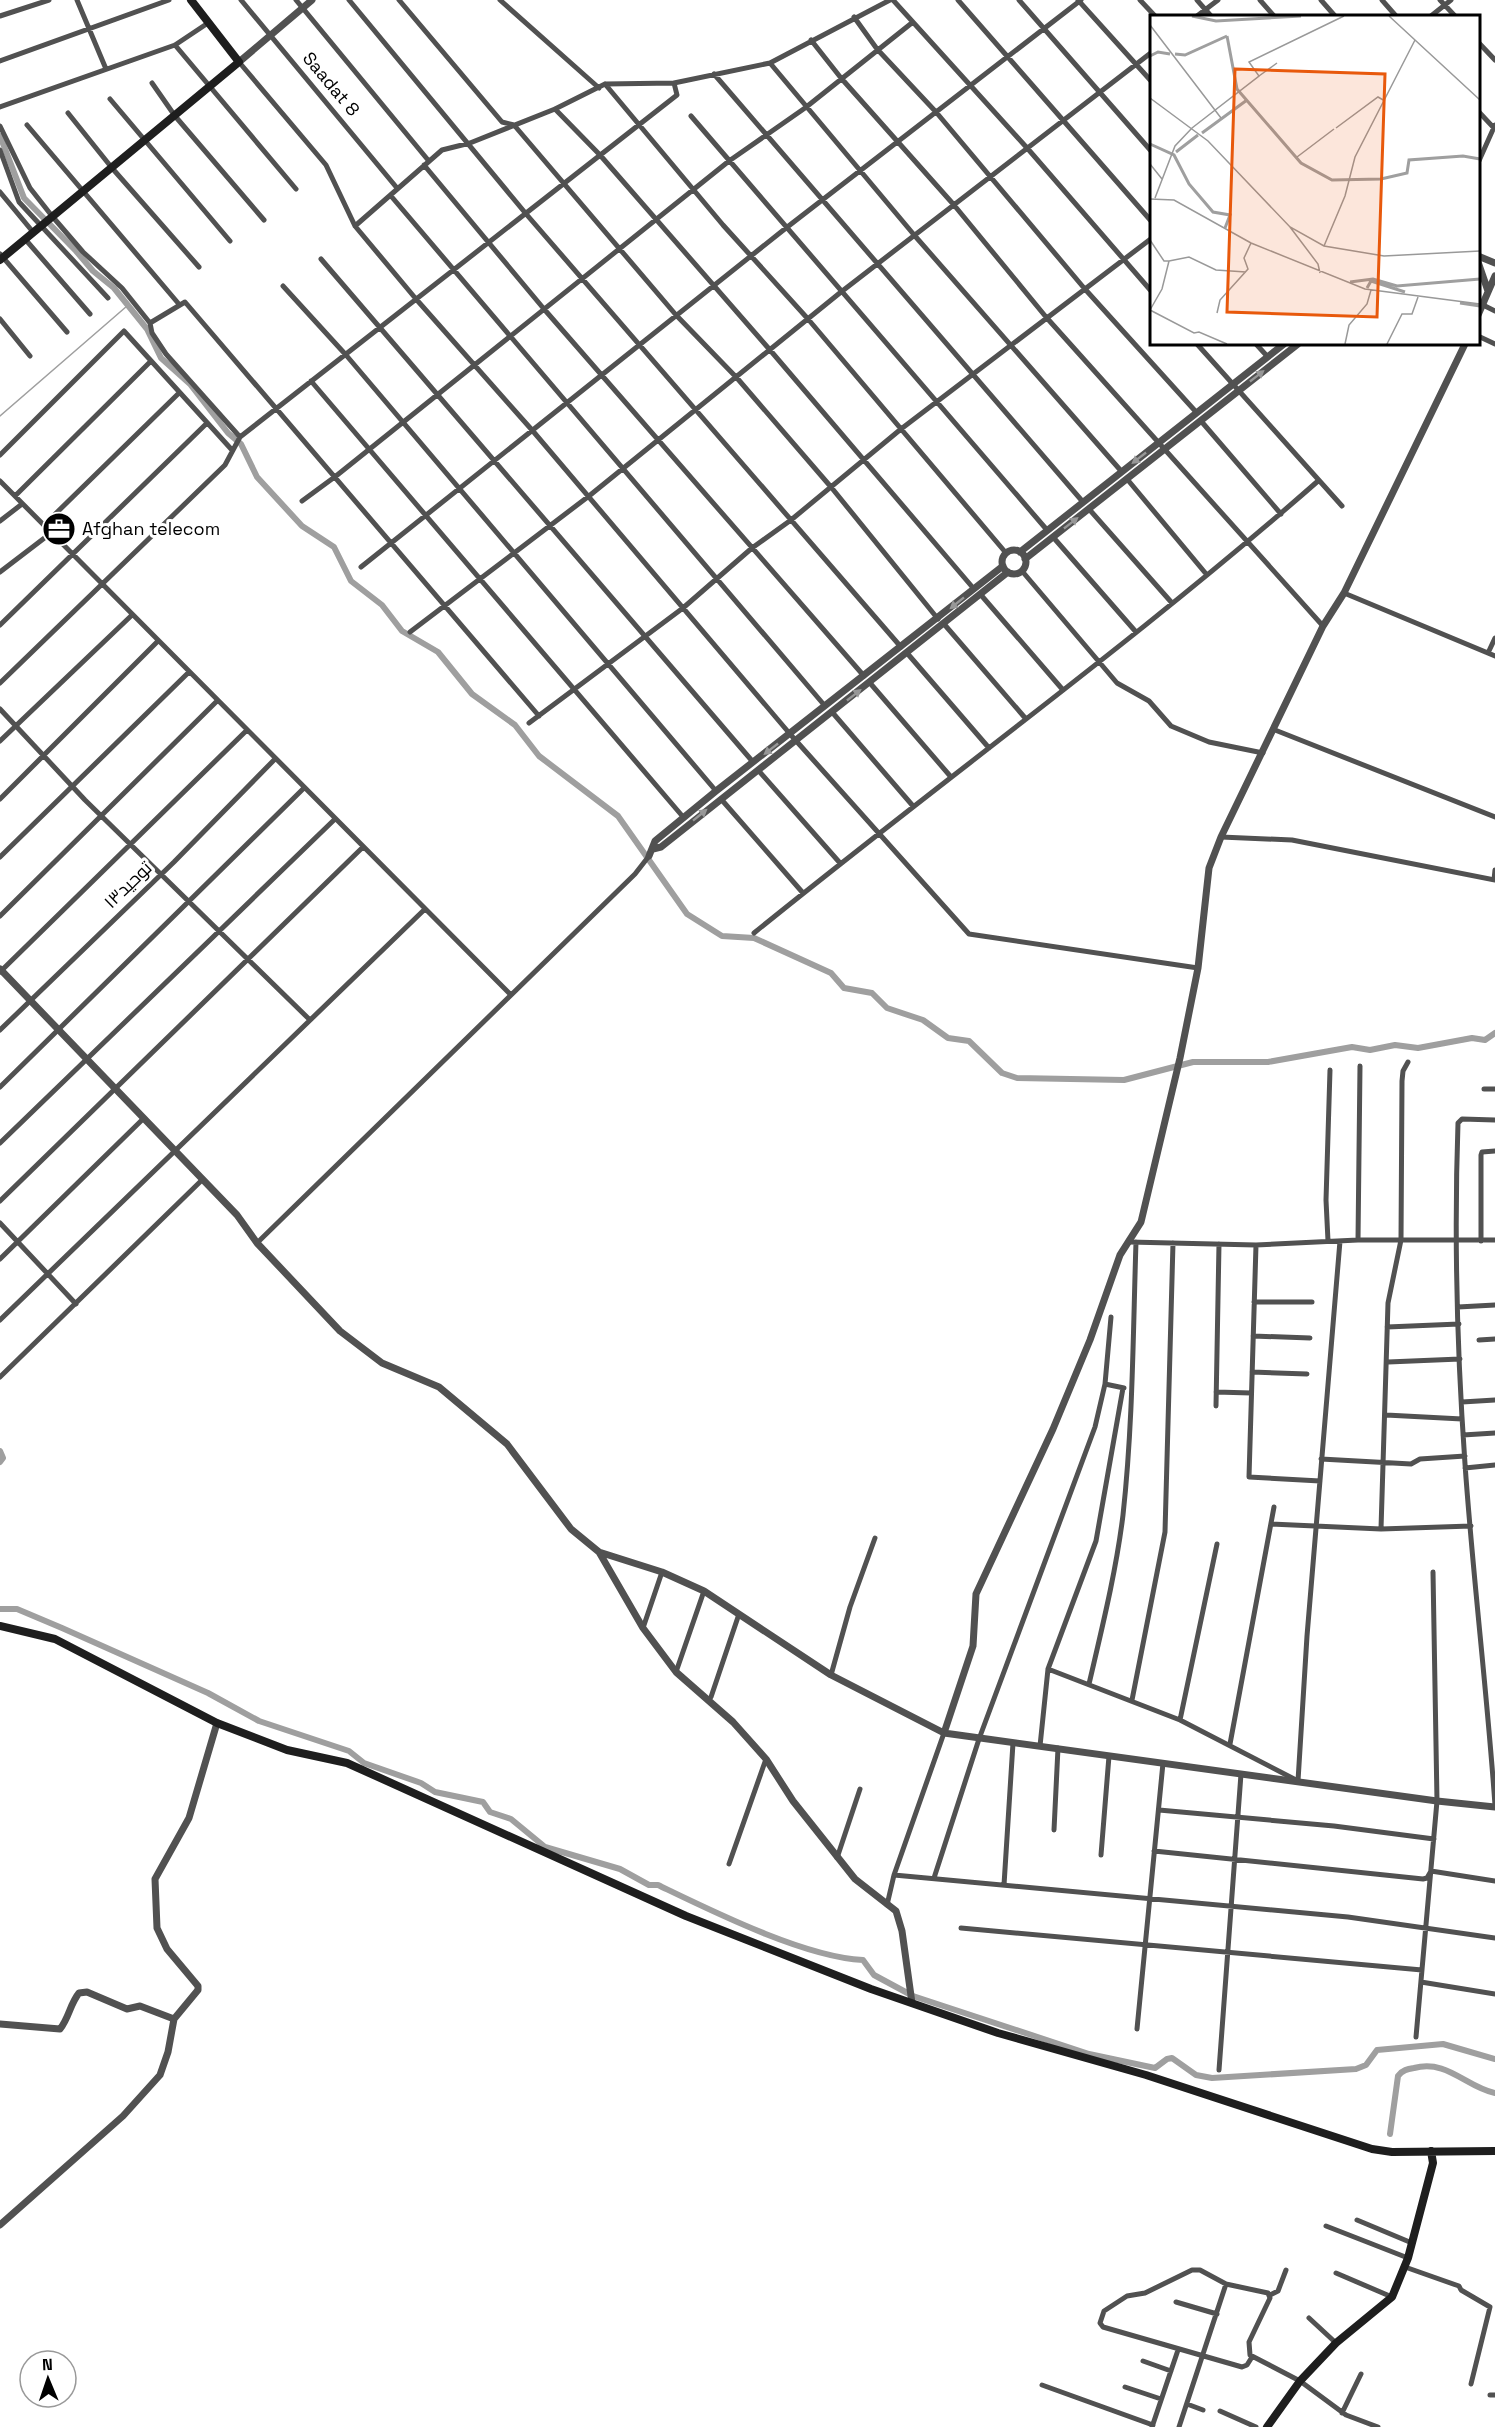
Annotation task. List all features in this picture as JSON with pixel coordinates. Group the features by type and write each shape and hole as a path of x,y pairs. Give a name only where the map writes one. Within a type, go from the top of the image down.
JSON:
{"main road":[{"path":"1,257 43,225 239,62 191,0"},
{"path":"0,1626 55,1639 217,1723 286,1750 347,1763 686,1916 912,2003 998,2033 1146,2074 1372,2149 1392,2152 1495,2151"},
{"path":"1267,2427 1300,2381 1336,2343 1392,2297 1406,2267 1433,2163 1431,2151"}],"street":[{"path":"0,16 49,0"},
{"path":"78,0 106,69"},
{"path":"0,61 169,0"},
{"name":"Saadat 8","path":"241,0 397,188"},
{"path":"296,0 544,309 603,373 864,676"},
{"path":"312,0 239,62 326,165 355,226 416,299 589,496 796,741 969,934 1198,968"},
{"path":"349,0 582,280 901,647"},
{"path":"399,0 502,122 514,125 676,315 737,378 1026,719"},
{"path":"500,0 599,88"},
{"path":"355,226 442,150 470,143 555,109 605,84 674,83 770,63 854,17 891,0 1028,149 1150,290"},
{"path":"958,0 1009,57 1062,122 1150,220"},
{"path":"1019,0 1150,150"},
{"path":"361,567 786,228 936,112 972,87 1079,0 1150,80"},
{"path":"1140,0 1154,15"},
{"path":"1197,0 1210,15"},
{"path":"1198,15 1218,0"},
{"path":"1260,0 1273,15"},
{"path":"1321,0 1334,15"},
{"path":"1382,0 1395,15"},
{"path":"1432,15 1443,3 1451,0"},
{"path":"1443,3 1454,15"},
{"path":"854,17 877,49 936,112 1084,288 1197,413"},
{"path":"302,501 729,161 805,108 913,22"},
{"path":"0,107 175,45 208,23"},
{"path":"811,40 841,78 954,205 1046,317 1323,626"},
{"path":"1480,43 1495,60"},
{"path":"175,45 207,87 296,189"},
{"path":"410,632 589,496 841,292 880,265 990,175 1028,149 1150,54"},
{"path":"770,63 805,108 915,236 1122,472"},
{"path":"714,74 1083,502"},
{"path":"152,83 175,116 264,219"},
{"path":"0,683 225,465 240,437 454,268 527,215 637,124 677,96 674,83"},
{"path":"605,84 1006,553"},
{"path":"110,99 230,242"},
{"path":"555,109 600,155 974,589"},
{"path":"1480,112 1494,127 1480,161"},
{"path":"68,113 112,168 199,267"},
{"path":"691,116 1047,530"},
{"path":"27,125 178,303"},
{"path":"0,126 30,188 83,252 122,288 150,323 152,333 166,354 240,437"},
{"path":"0,150 19,202 43,225 108,298"},
{"path":"0,192 33,232"},
{"path":"391,196 825,706"},
{"path":"25,239 90,314"},
{"path":"529,723 683,608 752,548 865,460 937,400 975,374 1046,317 1150,240"},
{"path":"1480,256 1495,263"},
{"path":"1,257 66,333"},
{"path":"321,259 492,461 753,762"},
{"path":"1480,265 1488,292"},
{"path":"1480,312 1495,276"},
{"path":"283,286 346,355 716,791"},
{"path":"150,323 178,303 184,302 336,476 539,716"},
{"path":"1483,305 1495,310"},
{"path":"0,319 30,356"},
{"path":"0,455 122,332 127,332 206,424 232,450"},
{"path":"1480,336 1495,344"},
{"path":"1198,345 1342,506"},
{"path":"1257,345 1267,356"},
{"path":"1020,552 1283,345"},
{"path":"1022,571 1025,559 1297,345"},
{"path":"1089,1684 1115,1572 1123,1514 1131,1389 1133,1242 1141,1222 1180,1058 1198,968 1209,867 1221,837 1275,730 1323,626 1344,593 1465,345"},
{"path":"15,496 151,361"},
{"path":"311,381 575,687 684,818"},
{"path":"44,525 179,393"},
{"path":"1201,421 1281,514"},
{"path":"0,625 206,424"},
{"path":"1127,479 1207,575"},
{"path":"0,481 511,995"},
{"path":"754,933 878,832 989,748 1248,543 1318,481"},
{"path":"0,521 22,504"},
{"path":"1089,509 1172,603"},
{"path":"0,572 51,533"},
{"path":"1053,537 1136,632"},
{"path":"1006,569 1002,560 1006,553 1014,550 1020,552 1025,559"},
{"path":"257,1243 634,874 651,852 655,841 901,647 981,595 1006,569"},
{"path":"651,852 661,847 870,683 907,653 974,589 1006,569 1022,571 1100,660 1117,683 1149,701 1179,731 1209,742 1263,753"},
{"path":"1344,593 1495,656"},
{"path":"981,595 1063,690"},
{"path":"0,741 132,615"},
{"path":"1488,654 1495,638"},
{"path":"0,799 158,641"},
{"path":"907,653 989,748"},
{"path":"0,857 189,672"},
{"path":"870,683 951,777"},
{"path":"0,916 218,701"},
{"path":"0,709 102,817 162,873 309,1019"},
{"path":"832,712 913,806"},
{"path":"247,730 0,971 203,1179 237,1215 257,1243 340,1331 382,1363 439,1387 507,1444 571,1529 599,1552 643,1628 676,1672 733,1722 766,1759 793,1801 855,1879 896,1911 902,1931 912,2003"},
{"path":"1275,730 1495,817"},
{"name":"توحید۱۳","path":"0,1030 162,873 275,759"},
{"path":"758,770 840,863"},
{"path":"0,1087 304,788"},
{"path":"721,799 803,893"},
{"path":"0,1143 335,819"},
{"path":"1221,837 1292,840 1495,880 1495,870"},
{"path":"0,1201 363,847"},
{"path":"0,1320 425,909"},
{"path":"1381,1529 1388,1362 1388,1303 1401,1240 1402,1081 1403,1071 1408,1062"},
{"path":"1358,1240 1360,1066"},
{"path":"1328,1242 1326,1200 1330,1070"},
{"path":"1484,1089 1495,1089"},
{"path":"0,1259 144,1118"},
{"path":"599,1552 662,1572 704,1591 831,1676 944,1733 1437,1802 1495,1806 1465,1468 1456,1240 1458,1123 1462,1119 1495,1120"},
{"path":"1481,1240 1481,1155 1482,1152 1495,1151"},
{"path":"0,1377 203,1179"},
{"path":"0,1223 76,1304"},
{"path":"887,1906 894,1875 973,1646 976,1594 1053,1429 1090,1340 1120,1254 1133,1242 1256,1245 1358,1240 1495,1240"},
{"path":"1298,1781 1321,1459 1340,1241"},
{"path":"1132,1700 1165,1532 1173,1244"},
{"path":"1216,1406 1219,1244"},
{"path":"1256,1245 1249,1477 1320,1481"},
{"path":"1254,1302 1312,1302"},
{"path":"1458,1307 1495,1305"},
{"path":"934,1878 979,1739 1095,1427 1105,1384 1111,1317"},
{"path":"1388,1327 1459,1324"},
{"path":"1253,1336 1310,1338"},
{"path":"1479,1340 1495,1339"},
{"path":"1388,1362 1460,1359"},
{"path":"1252,1372 1307,1374"},
{"path":"1105,1384 1131,1389"},
{"path":"1040,1746 1048,1669 1096,1541 1123,1388"},
{"path":"1216,1392 1251,1393"},
{"path":"1461,1402 1495,1400"},
{"path":"1386,1415 1462,1419"},
{"path":"1463,1436 1495,1433"},
{"path":"1321,1459 1411,1464 1420,1459 1465,1456"},
{"path":"1465,1468 1495,1465"},
{"path":"1230,1744 1274,1507"},
{"path":"1271,1524 1381,1529 1471,1526"},
{"path":"831,1676 844,1626 875,1538"},
{"path":"1180,1720 1217,1544"},
{"path":"643,1628 662,1572"},
{"path":"1416,2037 1437,1802 1433,1572"},
{"path":"676,1672 704,1591"},
{"path":"711,1696 739,1614"},
{"path":"1048,1669 1180,1720 1298,1781"},
{"path":"0,2225 123,2116 160,2075 168,2052 174,2019 198,1990 198,1986 167,1949 157,1928 155,1879 189,1818 217,1723"},
{"path":"1004,1885 1013,1743"},
{"path":"1054,1830 1058,1748"},
{"path":"1101,1855 1109,1756"},
{"path":"729,1864 766,1759"},
{"path":"1137,2029 1147,1946 1163,1763"},
{"path":"1219,2070 1241,1774"},
{"path":"837,1858 860,1789"},
{"path":"1159,1810 1434,1839"},
{"path":"1154,1851 1235,1857 1423,1878 1427,1878 1431,1872"},
{"path":"1431,1872 1495,1881"},
{"path":"894,1875 1231,1906 1426,1927 1495,1938"},
{"path":"961,1928 1422,1970"},
{"path":"1421,1982 1495,1995"},
{"path":"0,2024 60,2029 68,2019 73,2001 79,1993 87,1992 127,2009 140,2006 174,2019"},
{"path":"1357,2220 1412,2243"},
{"path":"1326,2226 1408,2258"},
{"path":"1406,2267 1459,2286 1461,2290 1488,2304 1489,2312 1471,2384"},
{"path":"1252,2357 1247,2365 1242,2367 1203,2358 1103,2327 1100,2323 1104,2312 1127,2296 1145,2292 1192,2270 1200,2270 1226,2284 1270,2295"},
{"path":"1286,2270 1278,2291 1270,2295 1248,2351 1252,2357 1300,2381 1342,2413 1378,2427"},
{"path":"1336,2273 1392,2297"},
{"path":"1179,2427 1226,2284"},
{"path":"1176,2302 1217,2314"},
{"path":"1309,2318 1336,2343"},
{"path":"1042,2385 1152,2426 1178,2350"},
{"path":"1143,2361 1171,2371"},
{"path":"1342,2413 1361,2374"},
{"path":"1125,2387 1161,2399"},
{"path":"1187,2404 1203,2410"},
{"path":"1220,2411 1256,2427"}],"waterway":[{"path":"0,136 24,198 93,271 114,288 147,329 161,358 190,384 228,433 241,444 257,477 302,526 334,547 351,581 382,605 402,631 438,652 472,694 515,725 539,756 618,816 687,914 722,936 754,938 831,973 844,988 872,993 887,1008 923,1020 948,1038 969,1041 1002,1073 1017,1078 1124,1080 1193,1062 1268,1062 1352,1047 1370,1050 1395,1045 1418,1048 1472,1038 1485,1040 1495,1033"},
{"path":"0,416 127,306"},
{"path":"0,1451 3,1458 0,1462"},
{"path":"0,1609 17,1609 208,1693 259,1721 349,1751 364,1763 421,1783 435,1792 483,1802 490,1812 511,1819 545,1847 620,1869 649,1885 658,1885 786,1942 839,1957 863,1960 874,1975 913,1996 1089,2054 1155,2068 1172,2058 1196,2075 1212,2078 1356,2069 1366,2065 1377,2050 1443,2044 1495,2059"},
{"path":"1390,2134 1398,2076 1405,2070 1426,2066 1436,2067 1495,2093"}],"place":[{"name":"Afghan telecom","path":"59,529"}]}
